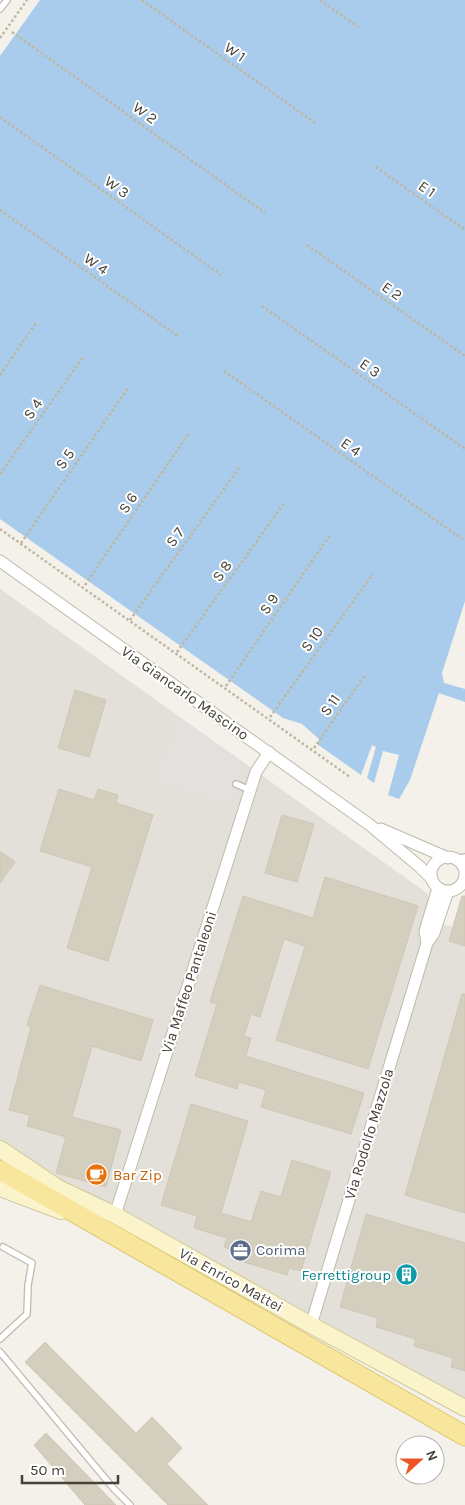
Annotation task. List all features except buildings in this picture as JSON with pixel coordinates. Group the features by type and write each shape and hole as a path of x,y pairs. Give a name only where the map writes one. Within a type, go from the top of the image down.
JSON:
{"main road":[{"path":"0,1170 58,1188"},
{"name":"Via Enrico Mattei","path":"0,1170 82,1219 186,1276 465,1436"}],"street":[{"name":"Via Giancarlo Mascino","path":"0,561 370,825 420,867 439,886"},
{"name":"Via Maffeo Pantaleoni","path":"115,1215 250,790 256,772 269,752"},
{"name":"Via Giancarlo Mascino","path":"370,825 456,858"},
{"path":"456,858 464,870 463,883 456,889 439,886 431,873 436,862 442,859 456,858"},
{"name":"Via Rodolfo Mazzola","path":"312,1325 427,943 425,931 439,886"},
{"name":"Via Enrico Mattei","path":"0,1149 58,1188 115,1215 465,1408"},
{"name":"Via Enrico Mattei","path":"0,1188 82,1219"}],"lane":[{"path":"0,9 7,0"},
{"path":"236,784 250,790"},
{"path":"0,1339 26,1314 32,1263 3,1247"},
{"path":"0,1352 114,1489 130,1505"}],"path":[{"path":"0,38 27,0"},
{"name":"W 1","path":"142,0 315,123"},
{"path":"320,0 358,27"},
{"name":"W 2","path":"12,32 265,213"},
{"name":"W 3","path":"0,117 221,275"},
{"name":"E 1","path":"376,167 465,230"},
{"name":"W 4","path":"0,210 178,336"},
{"name":"E 2","path":"307,245 465,356"},
{"name":"E 3","path":"262,306 465,449"},
{"path":"0,375 36,323"},
{"name":"S 4","path":"0,474 84,356"},
{"name":"E 4","path":"224,371 465,541"},
{"name":"S 5","path":"21,543 128,388"},
{"name":"S 6","path":"85,585 189,433"},
{"name":"S 7","path":"130,620 239,468"},
{"name":"S 8","path":"177,652 285,502"},
{"path":"0,529 350,777"},
{"name":"S 9","path":"226,686 330,535"},
{"name":"S 10","path":"270,717 373,574"},
{"name":"S 11","path":"314,748 365,676"}],"shaded area":[{"path":"0,589 427,893 429,901 423,918 453,927 460,903 465,904 465,1398 55,1177 0,1140"},
{"path":"181,718 243,762 229,806 156,779"}],"water":[{"path":"40,0 465,0 465,601 442,673 444,683 465,689 465,702 439,693 410,780 399,799 388,795 399,755 383,751 374,783 367,778 376,747 372,745 361,775 317,744 319,739 302,724 283,718 0,519 0,56"}],"place":[{"name":"Bar Zip","path":"97,1175"},
{"name":"Corima","path":"240,1250"},
{"name":"Ferrettigroup","path":"407,1275"}]}
